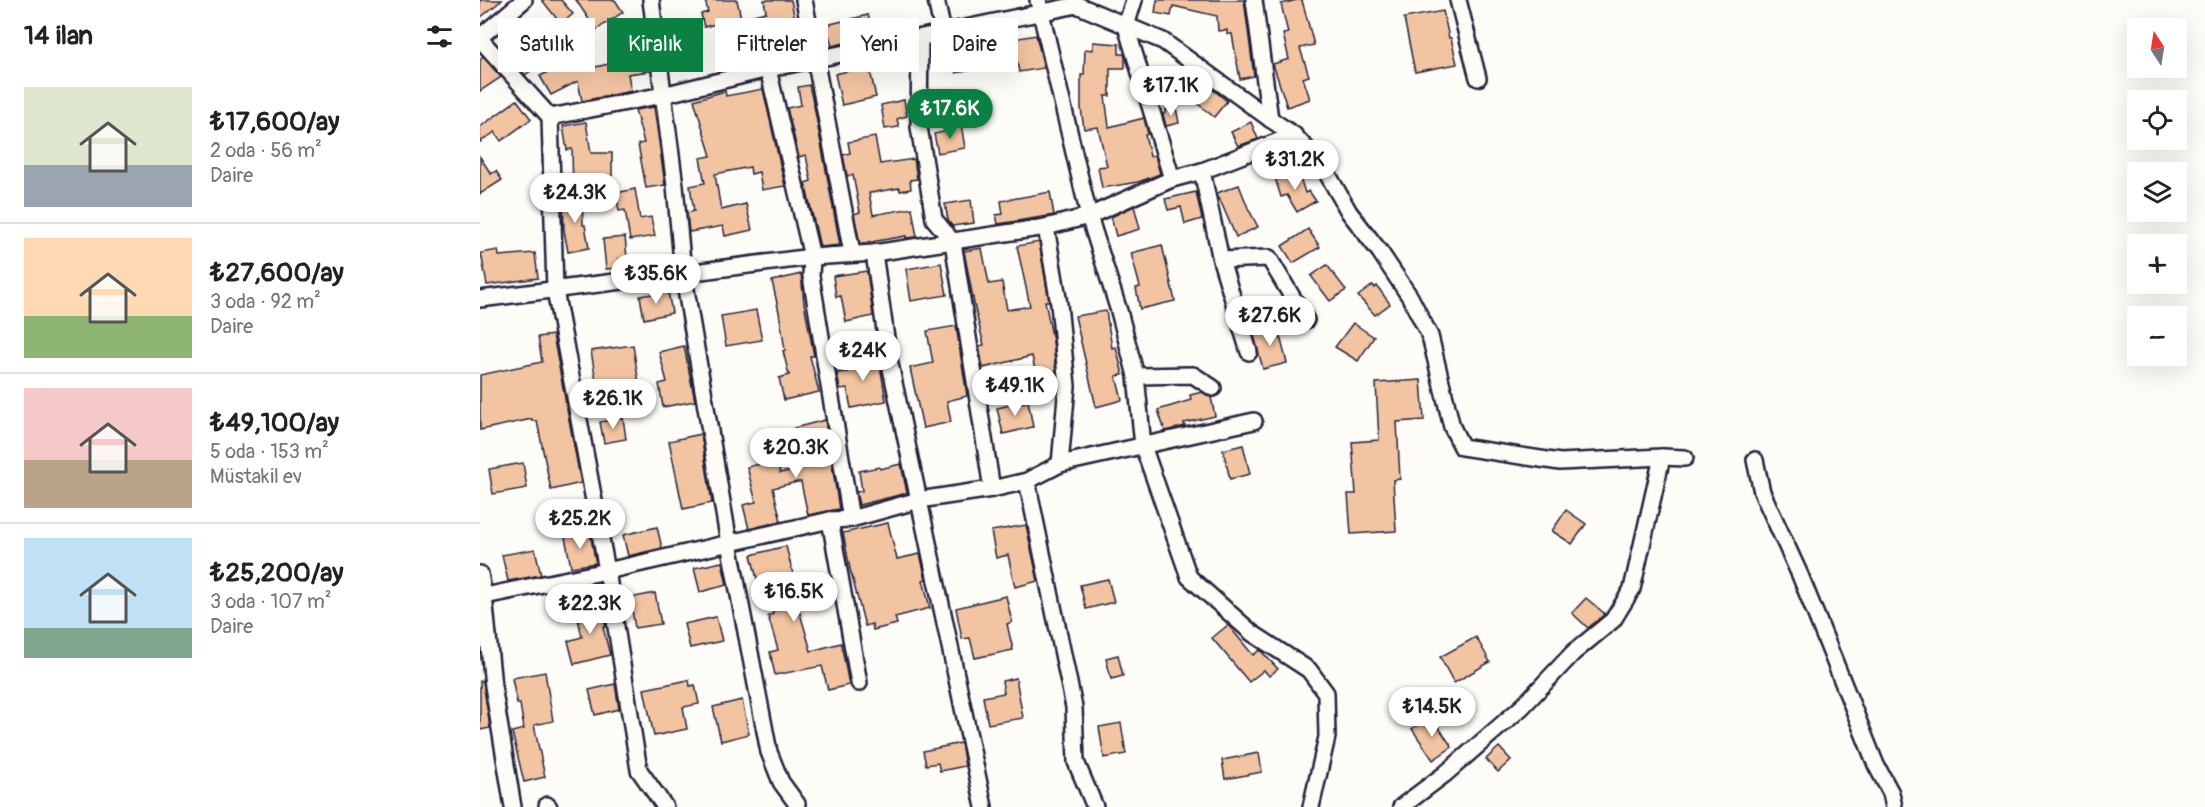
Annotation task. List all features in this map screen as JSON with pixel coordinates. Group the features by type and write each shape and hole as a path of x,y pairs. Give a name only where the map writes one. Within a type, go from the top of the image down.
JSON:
{"street":[{"path":"524,0 480,38 550,117 555,290 607,571 639,770 665,807"},
{"path":"651,0 675,186 683,273 729,543 769,752 781,782 797,804"},
{"path":"804,0 808,18"},
{"path":"936,0 940,18"},
{"path":"1134,0 1126,26 1172,179"},
{"path":"1254,0 1270,119"},
{"path":"1458,0 1478,78"},
{"path":"995,18 1039,6 1077,4 1163,41 1294,135 1323,166 1349,212 1380,252 1410,297 1430,336 1452,427 1462,447 1560,462 1685,458"},
{"path":"1039,6 1089,216 1119,311 1136,376 1143,446 1189,577 1252,633 1309,670 1326,693 1327,737 1311,807"},
{"path":"828,57 931,36"},
{"path":"920,39 919,127 934,219 953,242 992,489"},
{"path":"550,117 755,72"},
{"path":"769,72 812,257 811,276 851,519"},
{"path":"818,72 852,253"},
{"path":"480,299 812,257 874,253 1046,227 1089,216 1172,179 1202,171 1294,135"},
{"path":"1202,171 1221,260 1249,352"},
{"path":"1046,227 1059,304 1067,386 1060,464"},
{"path":"874,253 889,359 984,807"},
{"path":"1221,260 1269,258 1306,320"},
{"path":"1136,376 1193,375 1213,388"},
{"path":"482,597 830,520 851,519 919,500 1028,481 1060,464 1254,420"},
{"path":"1401,807 1445,774 1522,707 1573,653 1613,620 1632,589 1662,457"},
{"path":"1755,460 1762,492 1800,576 1876,765 1891,793 1894,807"},
{"path":"1028,481 1074,707 1076,762 1095,807"},
{"path":"830,520 859,683"},
{"path":"480,574 493,686 513,807"}],"building":[{"path":"480,0 502,0 480,18"},
{"path":"542,0 561,0 573,14 568,18 556,18"},
{"path":"576,0 615,0 623,12 614,18 607,18 607,23 596,30 595,18 588,18"},
{"path":"705,0 737,0 741,18 715,18 715,24 704,27 701,14 708,12"},
{"path":"764,0 791,0 795,18 741,18 766,12"},
{"path":"1157,0 1244,0 1254,76 1240,79 1232,34 1227,34 1227,30 1218,31 1217,16 1173,6 1171,16 1155,13"},
{"path":"1302,0 1314,45 1300,48 1309,76 1303,78 1310,99 1287,107 1273,64 1289,59 1283,34 1288,33 1281,4"},
{"path":"1443,11 1457,64 1415,72 1404,18"},
{"path":"840,22 840,44 832,46 828,25"},
{"path":"1036,35 1044,68 1019,72 1018,38"},
{"path":"1093,42 1119,44 1119,54 1124,54 1125,57 1125,68 1110,68 1110,96 1105,96 1109,127 1144,118 1150,156 1155,155 1160,174 1138,182 1102,188 1098,167 1107,166 1098,127 1084,129 1081,108 1081,75 1084,75 1085,49 1093,50"},
{"path":"483,57 501,77 480,91 480,60"},
{"path":"607,64 607,72 643,72 628,74 631,91 582,101 578,81 551,95 540,76 548,72 595,72 595,67"},
{"path":"870,72 876,97 842,105 835,74"},
{"path":"1206,84 1227,101 1214,117 1193,100"},
{"path":"809,85 840,245 820,247 805,183 811,181 806,155 799,157 787,108 801,105 798,87"},
{"path":"763,89 785,186 762,190 759,172 751,174 750,167 715,174 721,210 746,204 752,230 725,236 723,226 689,232 687,213 694,211 690,186 705,183 700,158 711,156 694,100 725,91 726,96"},
{"path":"517,100 531,119 501,141 495,132 480,142 480,127"},
{"path":"904,100 907,116 897,119 899,127 885,129 881,105"},
{"path":"654,107 665,185 646,188 638,144 644,143 635,110"},
{"path":"1176,108 1179,123 1166,126 1163,114 1165,110"},
{"path":"586,122 591,153 612,153 612,194 573,194 572,149 567,150 563,126"},
{"path":"1251,122 1258,139 1238,146 1231,132"},
{"path":"961,124 965,148 938,153 934,134 949,131 948,127"},
{"path":"875,137 880,164 914,159 917,179 910,180 911,189 900,191 900,188 869,193 873,215 912,208 917,237 906,238 906,236 860,244 854,214 860,212 853,175 847,176 843,155 850,153 848,142"},
{"path":"480,157 491,174 496,171 502,180 480,194"},
{"path":"1298,171 1305,193 1309,191 1316,201 1297,212 1287,195 1281,197 1275,178"},
{"path":"1239,185 1258,227 1236,237 1217,193"},
{"path":"635,189 640,219 651,217 655,236 630,240 625,210 619,211 616,193"},
{"path":"1050,192 1054,215 998,224 996,215 1003,214 1001,201"},
{"path":"1196,192 1202,219 1185,224 1181,207 1168,210 1165,199"},
{"path":"582,196 583,225 585,225 589,248 568,252 564,230 563,197"},
{"path":"971,200 974,223 952,226 948,220 945,204"},
{"path":"1134,206 1140,229 1116,236 1111,217"},
{"path":"1308,229 1320,247 1293,263 1282,246"},
{"path":"625,237 627,258 619,259 620,268 606,269 603,239"},
{"path":"1039,242 1049,301 1045,301 1053,341 1057,386 1057,389 1040,393 1032,356 983,368 979,346 984,345 964,251 982,248 989,284 1002,282 1007,310 1030,306 1017,246"},
{"path":"1162,245 1175,301 1140,309 1136,288 1140,287 1131,253"},
{"path":"498,250 499,256 535,253 538,278 487,285 481,253"},
{"path":"941,263 947,295 911,301 906,269"},
{"path":"1327,265 1346,290 1330,301 1311,276"},
{"path":"867,271 873,316 846,322 841,296 836,297 833,276"},
{"path":"801,274 814,356 810,356 819,392 784,400 779,378 789,375 772,281"},
{"path":"1373,285 1375,288 1377,286 1390,304 1375,315 1358,296"},
{"path":"668,291 672,313 644,319 640,296"},
{"path":"756,310 762,340 726,346 721,316"},
{"path":"1106,311 1112,348 1116,347 1123,375 1116,376 1122,400 1096,407 1075,316"},
{"path":"1353,323 1374,337 1358,361 1335,347"},
{"path":"1277,325 1287,363 1263,369 1253,332"},
{"path":"956,326 967,396 947,401 951,422 923,428 910,368 933,363 927,331"},
{"path":"553,335 581,483 551,490 537,421 532,421 532,419 480,430 480,375 542,362 538,337"},
{"path":"633,345 642,404 621,408 617,384 597,387 591,351"},
{"path":"684,346 695,401 663,407 659,384 667,382 659,352"},
{"path":"878,353 886,401 851,408 847,388 840,389 837,373 847,372 846,362 870,359 869,355"},
{"path":"1421,380 1424,420 1397,422 1400,479 1393,480 1396,531 1351,534 1348,494 1356,494 1352,442 1379,440 1376,383"},
{"path":"1202,392 1211,397 1215,416 1184,423 1185,426 1165,431 1158,410 1191,400 1190,395"},
{"path":"1028,401 1033,427 1003,434 997,408"},
{"path":"623,418 626,439 604,443 600,422"},
{"path":"825,420 839,509 808,515 801,482 797,482 773,488 781,521 749,529 743,505 756,502 747,467 777,460 780,473 800,470 798,460 806,459 801,437 796,438 794,428"},
{"path":"701,434 712,503 683,509 669,441"},
{"path":"1243,445 1250,474 1230,479 1223,450"},
{"path":"523,463 527,488 493,494 489,469"},
{"path":"901,464 907,493 859,505 856,492 862,491 859,471"},
{"path":"1566,510 1586,524 1572,544 1552,531"},
{"path":"888,523 897,559 920,554 930,608 895,617 897,624 873,630 872,624 865,626 843,533"},
{"path":"1026,525 1038,581 1015,587 1008,555 996,558 991,531"},
{"path":"657,527 662,548 628,556 623,535"},
{"path":"590,533 596,563 571,567 565,537"},
{"path":"786,546 794,578 798,577 803,601 797,603 811,651 841,643 849,685 828,690 822,666 775,675 770,652 778,650 768,616 773,614 765,577 757,579 751,555"},
{"path":"535,549 541,575 508,581 502,555"},
{"path":"722,562 727,585 700,592 694,568"},
{"path":"1108,579 1114,602 1086,609 1080,585"},
{"path":"655,593 661,624 635,628 630,598"},
{"path":"1006,596 1012,622 1007,624 1013,650 975,658 970,638 962,639 956,608"},
{"path":"1586,598 1605,614 1588,628 1572,613"},
{"path":"600,603 610,655 574,664 568,641 582,637 576,609"},
{"path":"716,617 722,641 690,648 684,624"},
{"path":"1228,625 1253,655 1260,650 1278,669 1269,676 1264,670 1249,682 1212,638"},
{"path":"1476,637 1490,662 1454,683 1440,657"},
{"path":"1118,655 1123,676 1111,679 1106,658"},
{"path":"545,672 553,721 534,725 545,777 524,782 512,732 524,729 520,704 517,704 512,678"},
{"path":"1016,678 1023,718 988,724 983,697 1004,693 1002,681"},
{"path":"689,680 690,686 695,685 699,704 683,707 687,729 654,736 644,689"},
{"path":"480,681 483,681 490,728 480,730"},
{"path":"615,684 619,709 595,715 589,690"},
{"path":"742,700 749,734 721,741 713,707"},
{"path":"1431,716 1452,747 1433,760 1412,729"},
{"path":"1121,723 1126,754 1104,758 1099,727"},
{"path":"961,743 965,766 940,771 938,763 926,765 923,751"},
{"path":"1499,747 1511,760 1498,772 1486,759"},
{"path":"1259,753 1262,772 1225,779 1222,760"}]}
